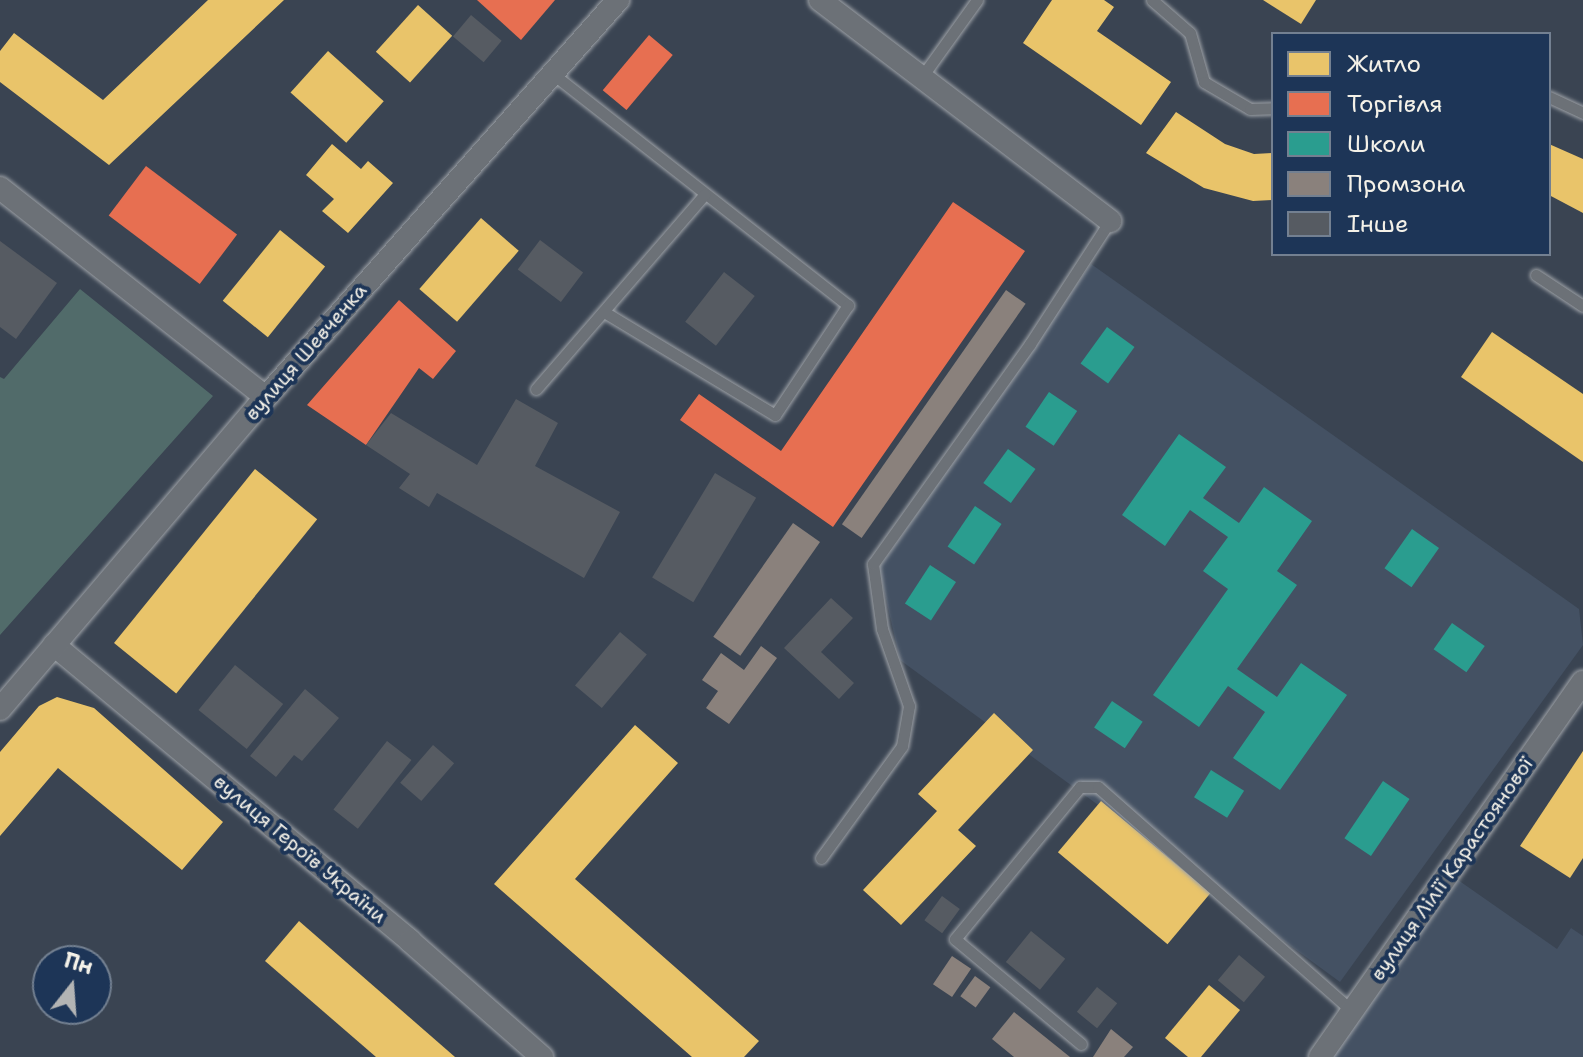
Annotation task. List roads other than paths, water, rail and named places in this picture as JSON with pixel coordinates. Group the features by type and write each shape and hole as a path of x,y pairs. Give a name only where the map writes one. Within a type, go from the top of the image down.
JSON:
{"street":[{"name":"вулиця Шевченка","path":"0,709 266,397 618,0"},
{"path":"820,0 1110,221"},
{"path":"0,188 266,397"},
{"name":"вулиця Героїв України","path":"54,645 410,941 542,1057"},
{"name":"вулиця Лілії Карастоянової","path":"1320,1057 1583,682"}],"lane":[{"path":"921,78 977,0"},
{"path":"1152,0 1190,33 1204,82 1250,109 1271,108"},
{"path":"553,74 848,305 775,415 606,313"},
{"path":"1551,98 1583,113"},
{"path":"536,389 606,313 704,195"},
{"path":"821,858 902,746 909,706 882,629 873,564 1030,344 1110,221"},
{"path":"1536,275 1583,306"},
{"path":"1081,1044 955,939 1080,787 1098,787 1352,1011"}]}
